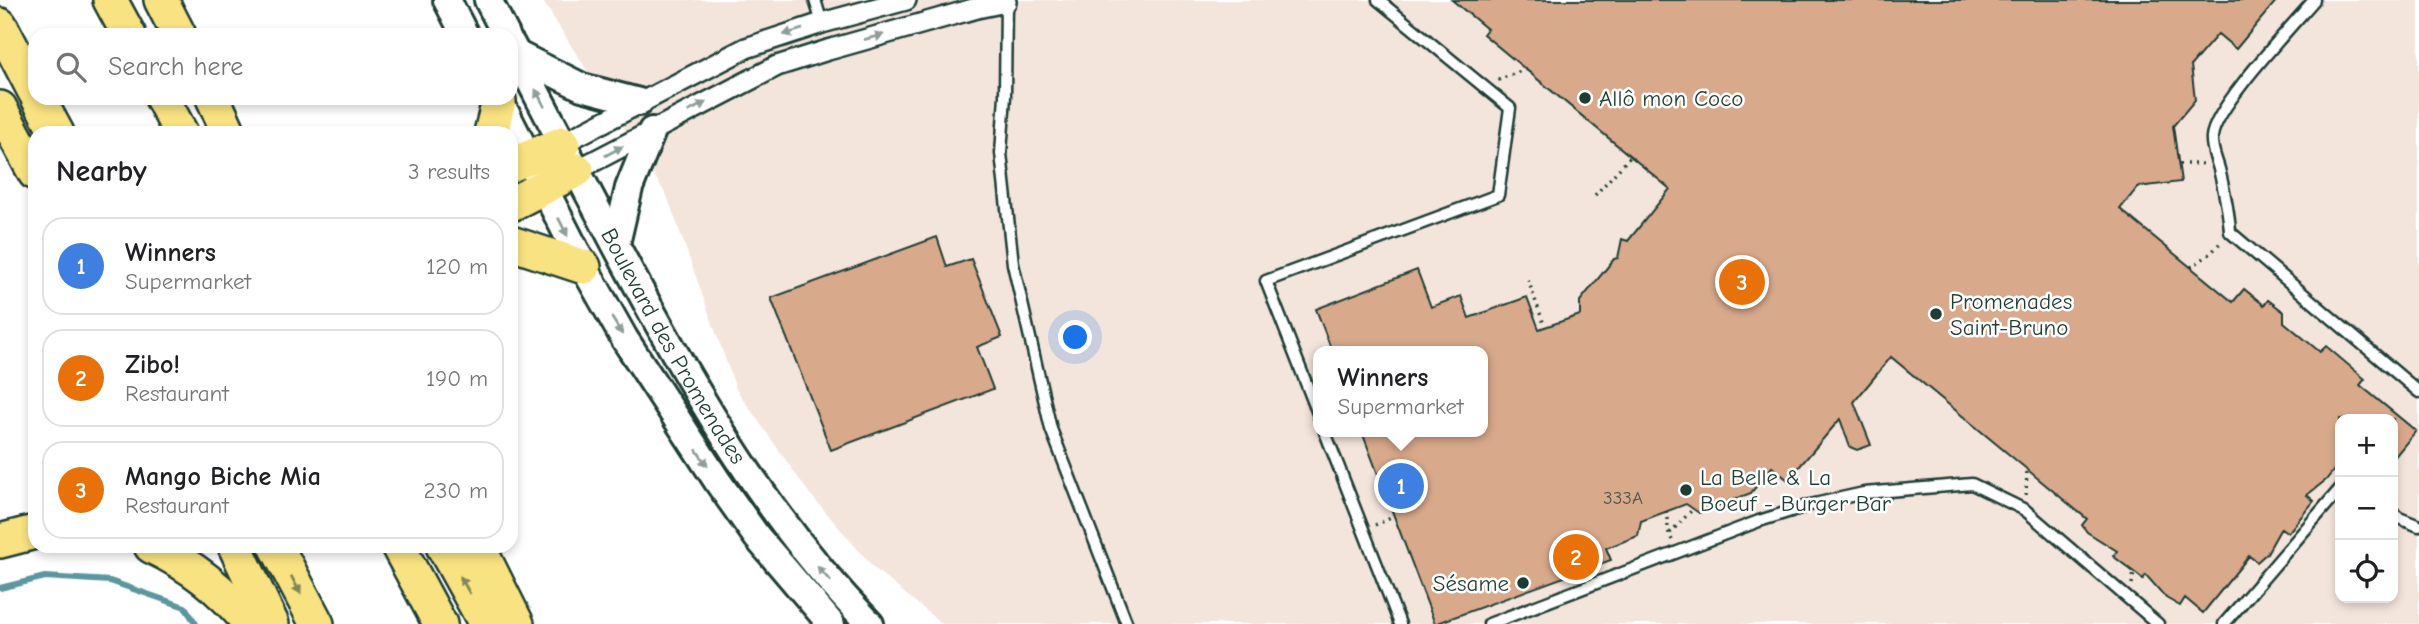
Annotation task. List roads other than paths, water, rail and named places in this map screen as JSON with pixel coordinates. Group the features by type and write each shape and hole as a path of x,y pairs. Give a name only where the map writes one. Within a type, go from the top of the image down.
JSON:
{"highway":[{"path":"110,0 125,28"},
{"path":"161,0 175,28"},
{"path":"0,25 28,79"},
{"path":"42,105 53,126"},
{"path":"167,105 177,126"},
{"path":"492,126 497,105"},
{"path":"0,108 28,160"},
{"path":"519,161 570,157"},
{"path":"518,200 543,188 570,157"},
{"path":"518,245 584,267"},
{"path":"0,541 28,534"},
{"path":"165,553 188,565 216,586 250,624"},
{"path":"238,553 272,624"},
{"path":"279,553 317,624"},
{"path":"402,553 440,624"},
{"path":"447,553 486,624"},
{"path":"482,553 517,624"}],"street":[{"path":"447,0 461,28"},
{"name":"Boulevard des Promenades","path":"488,0 503,28"},
{"path":"570,157 584,133 746,48 822,23 906,0"},
{"path":"570,157 652,131 777,66 1006,1"},
{"path":"518,48 582,87 639,102"},
{"name":"Boulevard des Promenades","path":"518,57 677,359 734,453 813,561 870,624"},
{"name":"Boulevard des Promenades","path":"500,105 507,126"},
{"path":"615,244 629,188 652,131"},
{"name":"Boulevard des Promenades","path":"519,161 543,188 611,318 718,482 764,545 831,624"}],"lane":[{"path":"815,0 822,23"},
{"path":"1313,401 1265,281 1497,195 1510,108 1378,0"},
{"path":"2314,0 2222,110 2212,134 2212,150 2218,164 2230,232 2419,392"},
{"path":"1006,1 1005,96 1001,153 1013,264 1047,416 1127,624"},
{"path":"1327,437 1400,624"},
{"path":"1489,624 1759,521 1810,505 1864,493 1972,484 2025,510 2158,624"},
{"path":"2224,624 2335,495"},
{"path":"2398,517 2419,526"}],"waterway":[{"path":"0,588 45,577 110,581 185,607 196,624"}],"place":[{"name":"Allô mon Coco","path":"1585,98"},
{"name":"Mango Biche Mia","path":"1742,282"},
{"name":"Promenades Saint-Bruno","path":"1936,314"},
{"name":"Winners","path":"1401,486"},
{"name":"La Belle & La Boeuf - Burger Bar","path":"1686,490"},
{"name":"Zibo!","path":"1576,557"},
{"name":"Sésame","path":"1523,583"}]}
